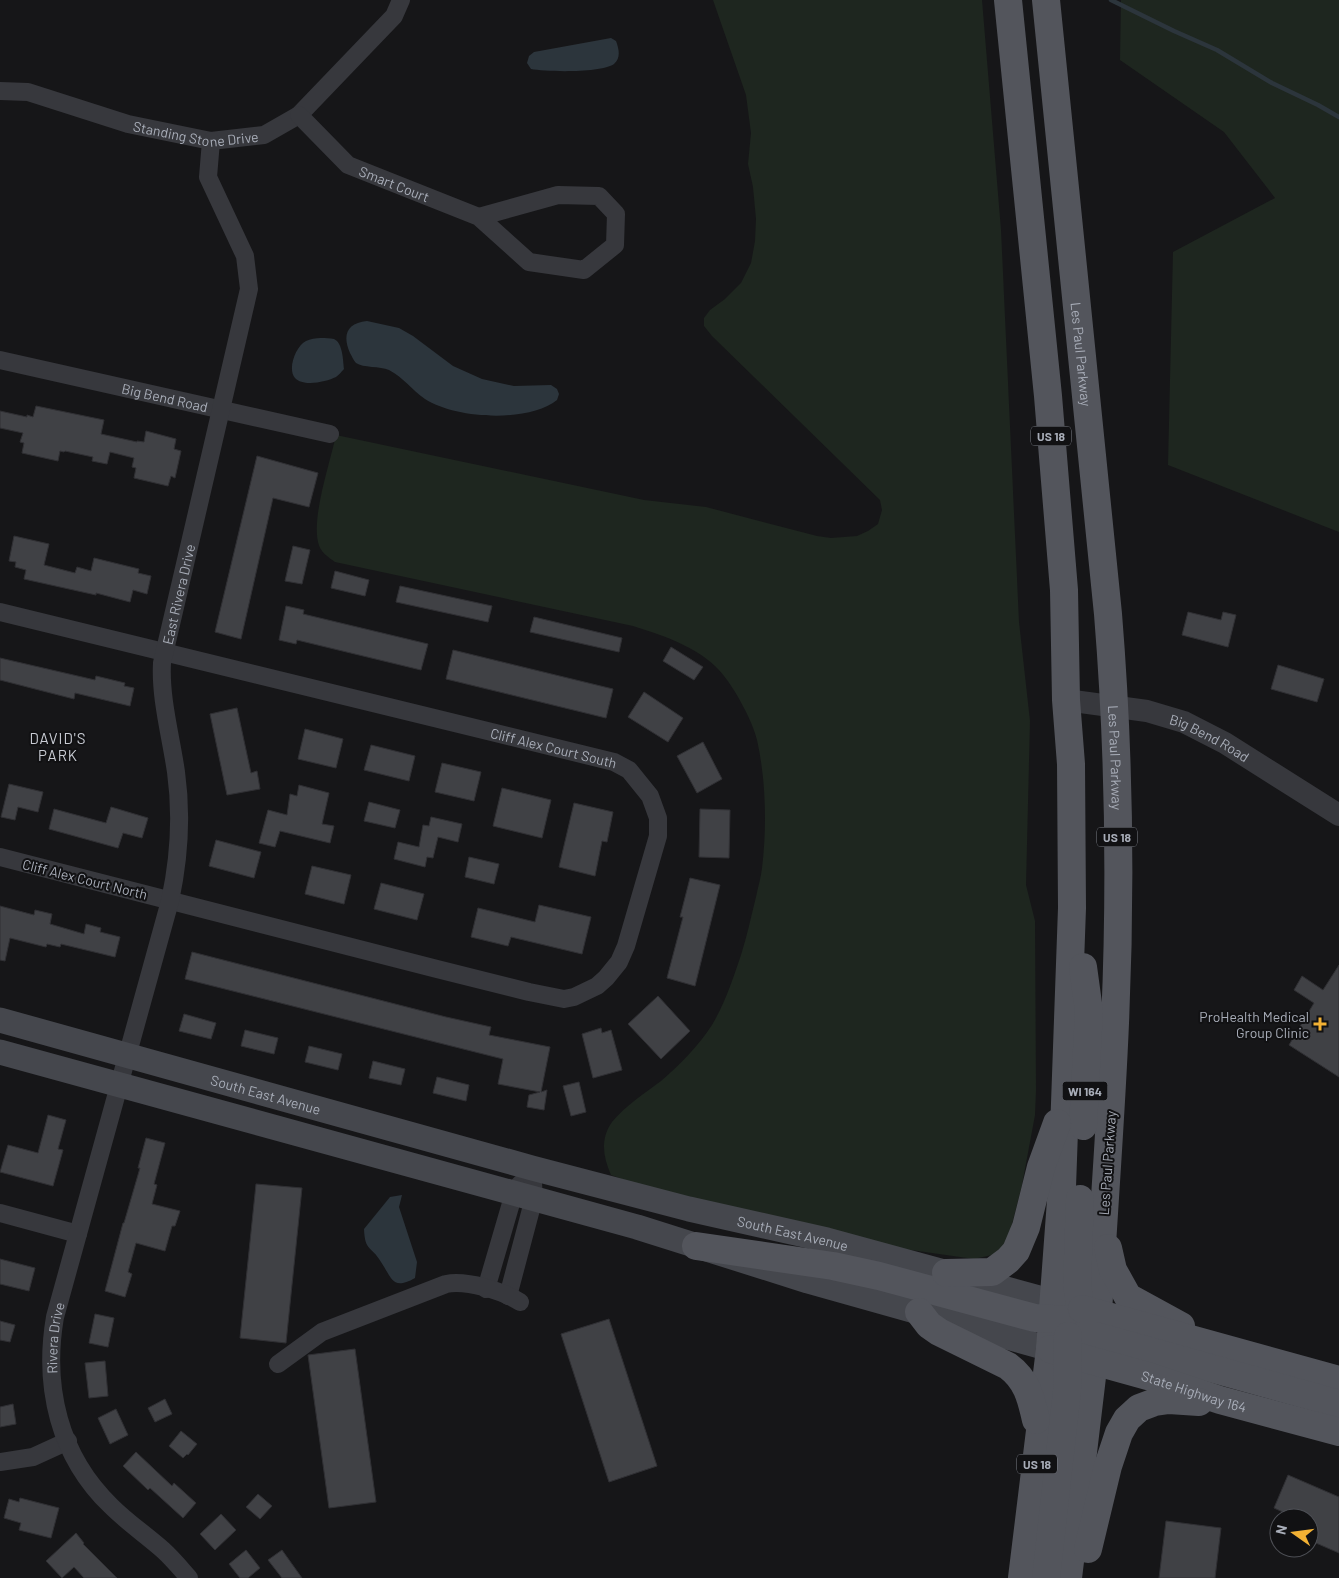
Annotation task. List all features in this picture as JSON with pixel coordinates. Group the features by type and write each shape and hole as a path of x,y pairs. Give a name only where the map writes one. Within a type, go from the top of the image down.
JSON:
{"main road":[{"name":"Les Paul Parkway","path":"1008,0 1049,406 1064,590 1066,700 1071,764 1072,874 1062,1187 1074,1329 1089,1390 1068,1578"},
{"name":"Les Paul Parkway","path":"1022,1578 1040,1438 1074,1329 1103,1220 1118,958 1114,705 1108,614 1046,0"},
{"name":"WI 164","path":"1072,874 1089,1011 1074,1329"},
{"name":"South East Avenue","path":"0,1020 532,1168 689,1209 813,1237 946,1273 1074,1329"},
{"path":"0,1052 637,1227 816,1284 919,1312 1074,1329 1227,1350 1339,1380"},
{"path":"946,1273 992,1272 1008,1260 1016,1251 1026,1227 1041,1167 1066,1098"},
{"path":"1103,1220 1112,1270 1128,1297 1227,1350"},
{"path":"696,1246 833,1266 879,1276 1339,1404"},
{"path":"919,1312 929,1325 939,1332 1008,1366 1018,1375 1030,1394 1040,1438"},
{"path":"1046,1578 1074,1329"},
{"name":"State Highway 164","path":"1074,1329 1220,1400 1339,1432"},
{"path":"1083,1578 1103,1485 1114,1446 1127,1419 1139,1408 1154,1402 1169,1400 1200,1402 1220,1400"}],"street":[{"name":"Standing Stone Drive","path":"0,91 28,92 128,124 211,141 264,135 299,115 394,16 401,0"},
{"name":"Smart Court","path":"299,115 348,165 479,217 529,262 584,270 615,245 616,214 599,196 558,195 479,217"},
{"name":"East Rivera Drive","path":"127,1055 170,901 176,869 179,820 176,773 161,671 164,652 249,289 245,256 208,177 211,141"},
{"name":"Big Bend Road","path":"0,360 222,408 330,434"},
{"path":"0,612 164,652"},
{"name":"Cliff Alex Court South","path":"164,652 614,762 629,770 642,786 655,807 658,818 658,836 626,946 619,962 597,986 564,999 510,988 170,901"},
{"name":"Big Bend Road","path":"1066,700 1114,705 1158,713 1198,728 1237,750 1339,815"},
{"name":"Cliff Alex Court North","path":"0,857 170,901"},
{"name":"Rivera Drive","path":"127,1055 55,1317 50,1368 53,1398 76,1463 90,1482 111,1506 165,1552 189,1578"},
{"path":"486,1289 524,1196 532,1168"},
{"path":"278,1364 322,1332 446,1284 464,1283 514,1299 524,1196"},
{"path":"0,1213 78,1234"},
{"path":"0,1462 33,1457 68,1442"}],"shaded area":[{"path":"713,0 982,0 1001,230 1019,622 1030,721 1026,885 1035,921 1036,1090 1035,1115 1022,1185 1009,1236 1002,1247 992,1255 974,1259 890,1247 650,1189 611,1175 606,1162 604,1148 608,1128 635,1100 675,1068 707,1032 725,1000 743,948 762,871 765,820 764,787 760,755 755,733 744,707 734,690 716,667 695,651 671,639 633,626 335,562 322,551 318,542 317,518 319,504 336,435 644,500 706,507 817,536 831,538 857,536 878,524 882,510 880,500 704,326 704,318 710,310 725,299 741,283 751,263 756,219 753,187 748,164 751,133 746,95"},
{"path":"1121,0 1339,0 1339,532 1168,465 1173,252 1275,198 1224,132 1120,60"},
{"path":"611,38 616,41 619,50 616,62 608,67 574,71 549,71 531,69 527,63 529,56 534,52"},
{"path":"367,321 399,328 413,336 453,366 482,379 514,386 551,385 557,389 559,394 557,400 528,412 492,416 455,411 438,406 425,399 399,376 389,370 363,366 355,362 346,341 348,331 355,324"},
{"path":"321,338 337,341 342,352 344,369 336,377 326,381 309,383 299,381 295,378 292,369 296,353 306,341"},
{"path":"402,1195 399,1207 417,1262 415,1278 407,1282 397,1283 391,1278 367,1245 364,1229 390,1197"}],"building":[{"path":"36,406 104,420 101,434 144,442 146,431 176,439 174,449 181,451 175,478 171,476 168,486 134,478 136,468 132,467 134,458 110,452 107,464 92,461 93,457 65,451 60,451 58,461 22,453 24,443 20,442 23,433 0,428 0,411 33,417"},
{"path":"257,456 318,473 309,507 273,498 241,639 215,632"},
{"path":"14,536 49,544 44,565 75,573 77,567 91,571 94,558 139,569 138,573 151,576 147,594 133,590 130,602 96,593 96,595 24,579 26,570 15,567 16,562 9,561"},
{"path":"293,546 310,550 302,584 285,581"},
{"path":"335,571 369,580 365,596 331,588"},
{"path":"400,586 492,606 488,622 396,602"},
{"path":"286,606 304,610 303,614 428,644 421,670 297,640 296,644 279,640"},
{"path":"1188,612 1221,620 1223,612 1236,615 1228,647 1182,635"},
{"path":"534,617 622,638 619,652 530,632"},
{"path":"671,647 703,667 694,680 663,661"},
{"path":"453,650 613,689 606,718 446,679"},
{"path":"0,658 95,680 96,676 125,683 124,686 134,688 130,706 75,693 74,699 0,680"},
{"path":"1278,665 1324,679 1317,702 1271,689"},
{"path":"644,692 683,718 668,742 628,717"},
{"path":"237,708 251,773 257,771 260,789 227,795 210,714"},
{"path":"305,729 343,739 336,768 298,759"},
{"path":"703,742 722,779 697,793 677,756"},
{"path":"371,745 415,756 409,781 364,770"},
{"path":"442,763 481,772 474,801 435,792"},
{"path":"9,784 43,792 38,812 18,807 15,820 1,817"},
{"path":"299,785 329,793 322,824 334,826 330,843 280,831 275,847 259,843 268,810 287,815 290,794 297,796"},
{"path":"502,788 551,800 542,838 493,826"},
{"path":"369,802 400,810 395,828 364,821"},
{"path":"574,803 613,812 607,842 602,841 595,876 559,867"},
{"path":"111,807 148,818 142,838 123,833 118,848 49,829 54,809 106,823"},
{"path":"700,809 730,810 729,858 699,857"},
{"path":"431,817 462,824 458,842 438,837 433,858 427,857 425,867 394,859 398,842 419,847 423,825 429,826"},
{"path":"216,840 261,852 254,878 209,866"},
{"path":"469,857 499,864 494,884 465,877"},
{"path":"312,866 351,875 344,904 305,894"},
{"path":"690,878 720,885 695,986 667,978 683,917 680,917"},
{"path":"381,883 424,894 417,920 374,909"},
{"path":"539,905 591,917 582,954 511,937 508,946 471,937 478,908 535,922"},
{"path":"0,906 34,915 35,910 52,914 50,924 84,934 86,924 101,928 100,932 120,937 115,957 61,944 60,947 47,944 46,947 10,938 5,961 0,960"},
{"path":"192,952 491,1027 489,1035 550,1047 541,1092 547,1090 544,1110 527,1107 529,1095 540,1092 498,1084 503,1059 185,979"},
{"name":"ProHealth Medical Group Clinic","path":"1339,965 1339,1077 1289,1045 1314,1003 1294,990 1302,976 1323,990"},
{"path":"658,996 690,1031 661,1059 628,1024"},
{"path":"184,1014 216,1023 211,1039 179,1031"},
{"path":"601,1028 602,1033 611,1030 622,1070 593,1078 582,1034"},
{"path":"245,1030 278,1038 274,1054 241,1046"},
{"path":"309,1046 342,1054 338,1070 305,1062"},
{"path":"373,1061 405,1069 401,1085 369,1078"},
{"path":"437,1077 469,1085 466,1101 433,1093"},
{"path":"579,1082 586,1112 571,1116 563,1086"},
{"path":"48,1115 66,1120 58,1149 63,1150 53,1186 0,1172 8,1145 38,1153"},
{"path":"146,1138 165,1143 154,1184 157,1185 152,1204 180,1211 175,1226 172,1226 165,1251 136,1243 128,1272 132,1274 125,1297 105,1291 140,1168 138,1168"},
{"path":"256,1184 302,1188 286,1343 240,1338"},
{"path":"0,1259 35,1268 29,1291 0,1284"},
{"path":"95,1314 114,1318 108,1347 89,1343"},
{"path":"609,1319 657,1466 609,1482 561,1334"},
{"path":"0,1321 15,1325 10,1342 0,1340"},
{"path":"355,1349 376,1502 329,1508 308,1355"},
{"path":"105,1361 108,1396 89,1398 85,1363"},
{"path":"165,1399 172,1414 155,1422 148,1408"},
{"path":"13,1404 16,1424 0,1427 0,1407"},
{"path":"116,1409 128,1435 110,1444 98,1418"},
{"path":"181,1431 197,1444 183,1458 169,1446"},
{"path":"136,1452 172,1486 174,1483 196,1503 183,1518 150,1488 148,1490 123,1466"},
{"path":"1288,1475 1339,1497 1339,1553 1319,1544 1319,1508 1274,1508"},
{"path":"258,1494 272,1506 260,1519 246,1507"},
{"path":"20,1498 59,1508 51,1538 19,1530 21,1523 4,1518 9,1499 19,1502"},
{"path":"221,1514 236,1530 215,1550 200,1534"},
{"path":"1166,1521 1221,1528 1215,1578 1159,1578"},
{"path":"76,1533 83,1544 117,1578 84,1578 74,1567 62,1578 46,1561"},
{"path":"246,1550 260,1568 248,1578 240,1578 229,1564"},
{"path":"282,1550 302,1578 282,1578 268,1560"}],"waterway":[{"path":"1111,0 1217,50 1272,83 1339,117"}],"place":[{"name":"ProHealth Medical Group Clinic","path":"1320,1024"}],"district":[{"name":"DAVID'S PARK","path":"58,746"}]}
